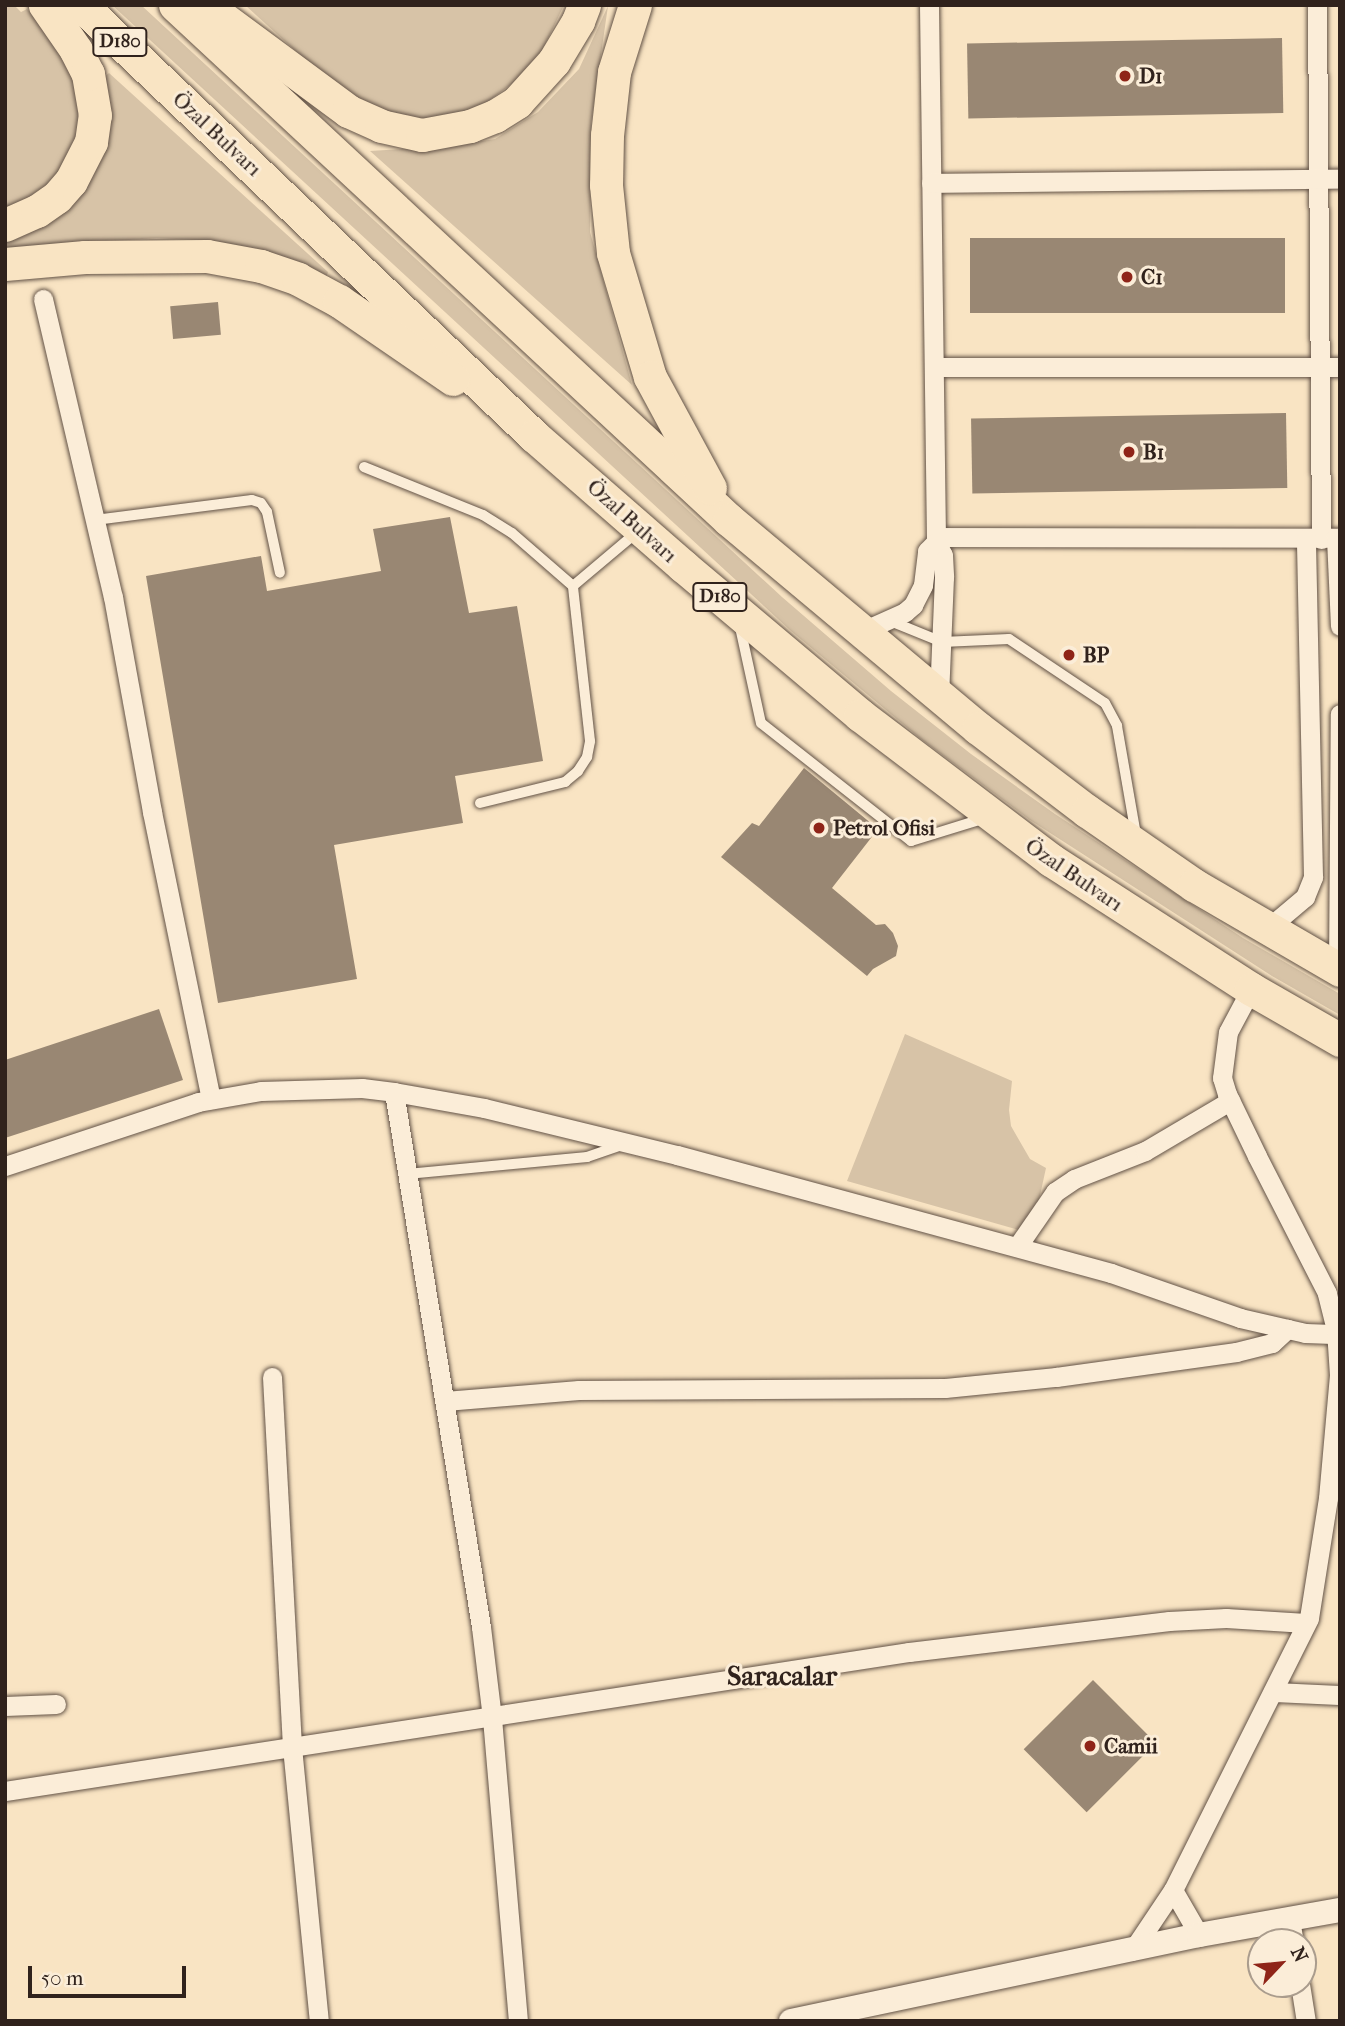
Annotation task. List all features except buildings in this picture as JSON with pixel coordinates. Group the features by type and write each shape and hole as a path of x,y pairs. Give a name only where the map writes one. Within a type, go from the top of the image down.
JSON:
{"highway":[{"path":"5,225 37,211 57,197 71,181 91,142 94,95 88,74 76,50 45,5"},
{"name":"Özal Bulvarı","path":"82,5 534,436 860,715 990,816 1118,905 1251,989 1340,1040"},
{"path":"175,5 729,520 875,625 939,696 978,728 1194,885 1339,970"},
{"path":"205,5 348,111 391,129 422,135 470,127 495,117 517,102 560,54 584,5"},
{"path":"635,5 614,72 607,135 606,186 613,253 650,377 729,520"},
{"path":"5,264 85,257 207,256 261,266 298,279 339,301 534,436"}],"street":[{"path":"929,5 936,540 943,555 939,696"},
{"path":"1267,929 1305,897 1313,877 1326,539 1318,367 1317,5"},
{"path":"931,183 1340,179"},
{"path":"43,299 116,608 152,812 211,1099"},
{"path":"934,367 1340,367"},
{"path":"936,540 1326,539"},
{"path":"1326,539 1340,626"},
{"path":"875,625 913,605 923,585 927,551 936,540"},
{"path":"1339,970 1340,714"},
{"path":"1132,1951 1173,1890 1306,1623 1315,1593 1328,1498 1339,1375 1338,1334 1331,1305 1321,1278 1230,1101 1222,1078 1223,1053 1228,1032 1251,989"},
{"path":"5,1166 146,1116 211,1099 261,1091 306,1088 362,1088 394,1092 484,1108 625,1143 1017,1247 1111,1273 1240,1318 1287,1329 1338,1334"},
{"path":"394,1092 445,1401 492,1718 518,2021"},
{"path":"1017,1247 1055,1192 1074,1178 1144,1151 1230,1101"},
{"path":"445,1401 579,1390 944,1388 1056,1377 1236,1352 1272,1343 1287,1329"},
{"path":"272,1377 292,1748 319,2021"},
{"path":"6,1788 492,1718 909,1652 1169,1621 1226,1618 1306,1623"},
{"path":"1273,1692 1340,1695"},
{"path":"5,1706 55,1704"},
{"path":"1173,1890 1199,1936"},
{"path":"1299,1928 1340,1910"},
{"path":"791,2021 849,2016 1199,1936 1247,1933"},
{"path":"1302,1998 1306,2021"}],"lane":[{"path":"364,467 483,515 512,533 573,586 590,740 587,757 578,771 565,782 480,803"},
{"path":"95,520 251,500 261,503 267,512 280,573"},
{"path":"573,586 642,528"},
{"path":"739,613 761,723 911,841 990,816"},
{"path":"875,625 942,642 1009,639 1105,703 1117,726 1138,846"},
{"path":"408,1174 587,1157 625,1143"}],"shaded area":[{"path":"5,5 14,5 21,12 27,9 57,40 81,100 76,139 49,187 5,213"},
{"path":"112,5 141,5 782,597 891,691 971,754 1055,814 1243,938 1340,994 1340,1015 1272,976 1030,820 921,739 791,631"},
{"path":"245,5 564,5 543,49 521,77 479,108 427,119 387,113 350,100"},
{"path":"608,6 591,123 590,232 632,385 370,151 451,146 495,139 538,112 579,69"},
{"path":"109,73 328,272 326,278 198,240 156,238 5,249 5,238 49,220 102,79"},
{"path":"905,1034 1012,1081 1009,1110 1011,1126 1030,1159 1046,1168 1039,1200 1019,1230 847,1181"}],"place":[{"name":"D1","path":"1125,76"},
{"name":"C1","path":"1127,277"},
{"name":"B1","path":"1129,452"},
{"name":"BP","path":"1069,655"},
{"name":"Petrol Ofisi","path":"819,828"},
{"name":"Camii","path":"1090,1746"}],"district":[{"name":"Saracalar","path":"782,1676"}]}
